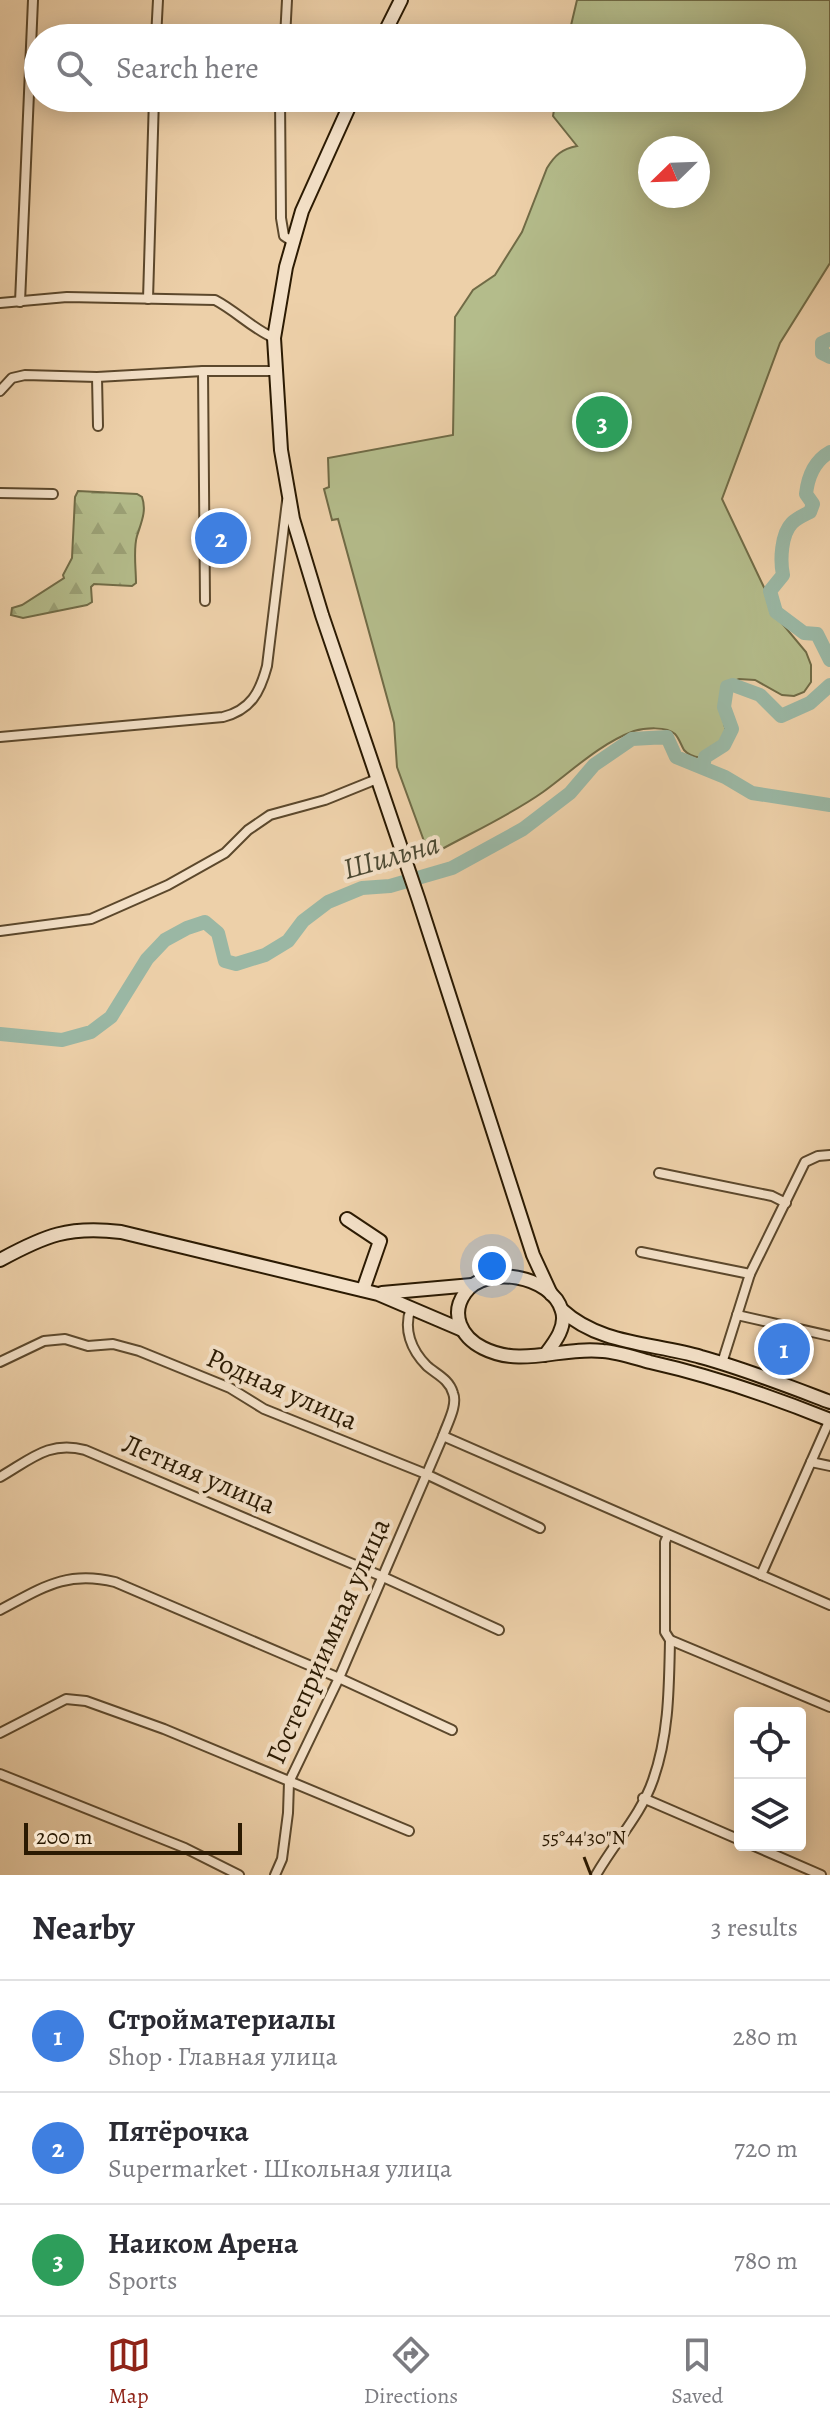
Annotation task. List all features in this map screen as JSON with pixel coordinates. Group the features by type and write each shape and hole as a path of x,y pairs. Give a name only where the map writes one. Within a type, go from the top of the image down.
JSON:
{"main road":[{"path":"389,24 401,0"},
{"path":"346,112 302,211 286,267 274,338 281,450 288,495 300,544 533,1255 562,1310 577,1324 599,1335 699,1356 830,1402"},
{"path":"347,1219 380,1241 363,1290"},
{"path":"0,1260 56,1233 89,1228 121,1232 378,1294 460,1329 485,1350 529,1358 602,1350 710,1376 830,1420"},
{"path":"517,1278 528,1269 533,1255"},
{"path":"460,1329 459,1312 463,1295 477,1281 495,1276 517,1278 537,1284 551,1294"},
{"path":"378,1294 472,1285"},
{"path":"545,1355 560,1334 562,1310"}],"street":[{"path":"32,24 33,0"},
{"path":"157,24 158,0"},
{"path":"286,24 287,0"},
{"path":"20,302 28,112"},
{"path":"148,299 154,112"},
{"path":"280,112 281,218 284,236 293,242"},
{"path":"0,303 67,297 215,300 274,338"},
{"path":"203,371 205,601"},
{"path":"0,391 12,378 25,375 97,377 203,371 275,371"},
{"path":"97,377 98,426"},
{"path":"0,493 53,494"},
{"path":"0,737 223,717 245,709 262,686 267,666 288,495"},
{"path":"282,545 290,539 300,544"},
{"path":"0,931 91,919 168,885 225,853 248,830 270,815 325,800 377,779"},
{"path":"722,1363 750,1274 805,1162 830,1155"},
{"path":"659,1173 772,1196 786,1203"},
{"path":"641,1252 750,1274"},
{"name":"Гостеприимная улица","path":"275,1875 282,1859 289,1782 339,1678 452,1411 454,1393 442,1376 426,1365 411,1345 407,1326 411,1308"},
{"path":"737,1315 830,1336"},
{"name":"Родная улица","path":"0,1362 44,1341 65,1339 88,1346 113,1344 139,1351 230,1388 264,1409 426,1474 540,1528"},
{"path":"761,1575 830,1420"},
{"path":"443,1436 830,1605"},
{"name":"Летняя улица","path":"0,1477 53,1447 69,1446 85,1450 381,1576 499,1630"},
{"path":"811,1462 830,1466"},
{"path":"596,1875 652,1782 666,1727 670,1640 665,1632 665,1542 668,1535"},
{"path":"0,1610 50,1583 73,1577 94,1577 115,1582 452,1730"},
{"path":"670,1640 830,1707"},
{"path":"0,1733 66,1699 86,1701 164,1729 409,1831"},
{"path":"0,1774 185,1848 239,1875"},
{"path":"643,1798 734,1837"},
{"path":"766,1851 821,1875"}],"green space":[{"path":"577,0 830,0 830,263 780,343 722,499 780,621 806,652 811,665 811,682 804,692 794,696 782,695 755,680 739,679 726,684 721,705 725,743 713,755 700,758 691,755 671,731 634,731 597,750 519,808 442,849 424,841 397,767 394,723 338,519 332,520 324,489 329,487 328,458 453,435 455,317 473,290 495,275 522,232 550,163 563,151 577,146 553,116 554,112 806,112 806,24 571,24"},
{"path":"78,491 137,494 142,497 144,512 135,547 136,583 132,586 94,584 91,587 92,602 87,605 23,618 11,615 12,608 64,578 72,558 75,497"}],"waterway":[{"path":"830,339 822,343 822,353 830,357"},
{"path":"830,452 816,464 810,475 806,494 813,504 810,512 788,528 782,548 783,575 770,591 776,612 804,633 817,634 830,660"},
{"path":"703,767 705,757 724,745 732,729 724,707 727,687 733,685 760,695 781,716 810,703 830,685"},
{"name":"Шильна","path":"0,1034 62,1040 91,1032 111,1017 147,959 165,940 187,928 205,922 218,933 225,961 236,964 265,955 288,941 303,921 328,902 362,888 390,886 452,868 523,829 570,793 594,765 632,739 667,737 676,757 725,777 752,793 830,805"}],"place":[{"name":"Наиком Арена","path":"602,422"},
{"name":"Пятёрочка","path":"221,538"},
{"name":"Стройматериалы","path":"784,1349"}]}
